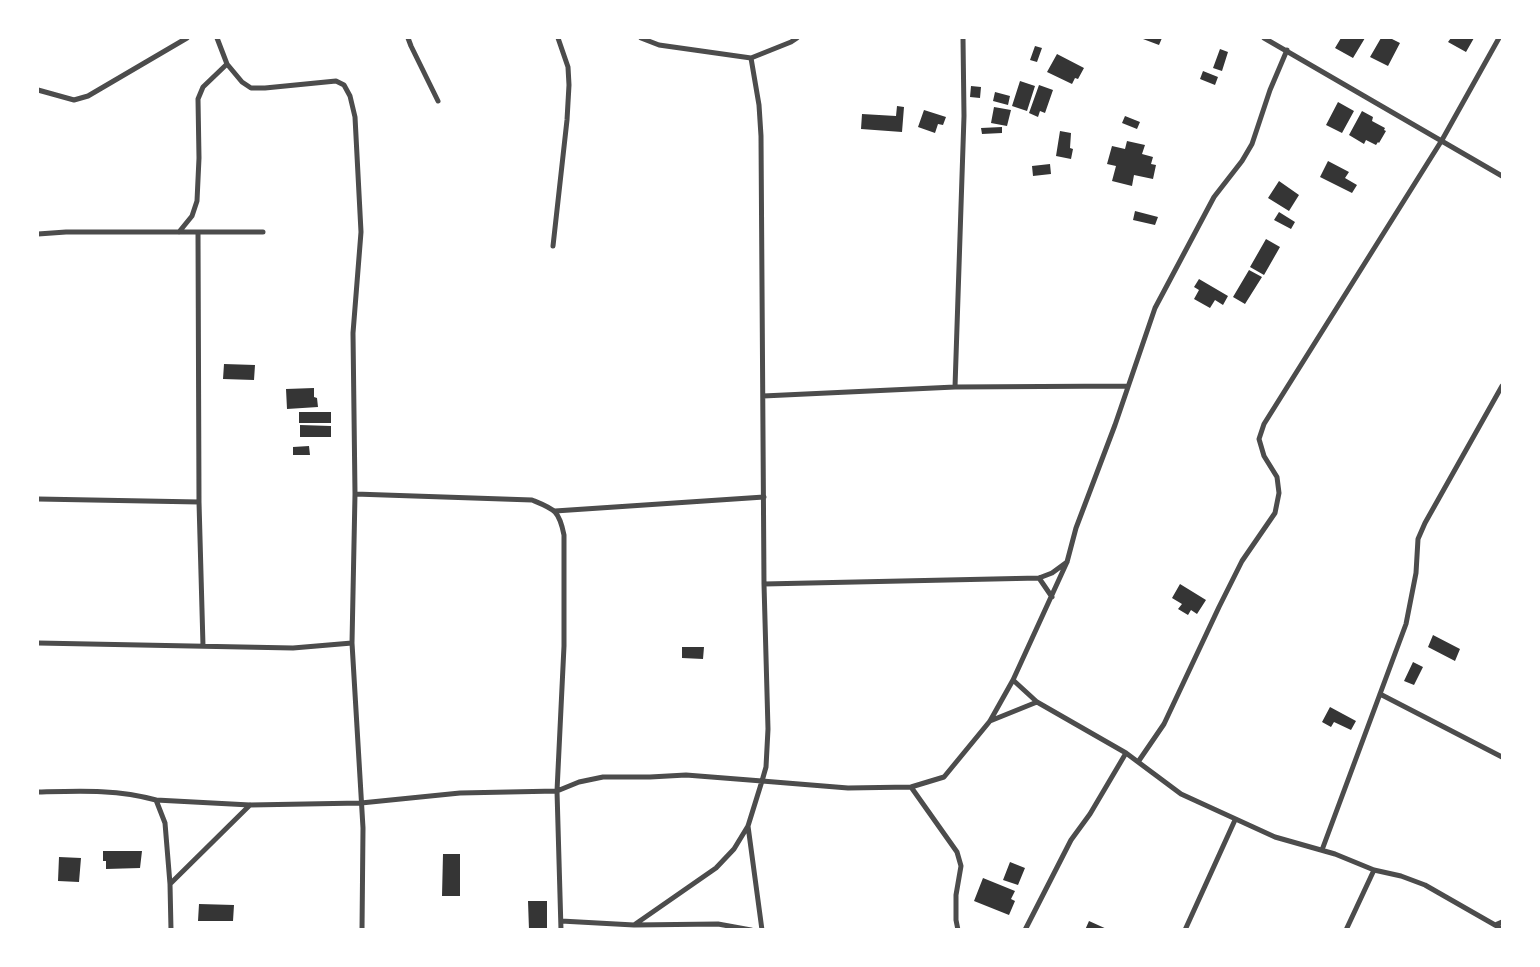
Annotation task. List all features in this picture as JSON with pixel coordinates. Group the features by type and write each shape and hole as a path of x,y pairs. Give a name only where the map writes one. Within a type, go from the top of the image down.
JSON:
{"street":[{"path":"38,90 74,100 88,96 187,38"},
{"path":"217,38 226,64 242,82 251,88 336,81 344,85 350,96 355,117 361,232 353,333 354,494 352,643 363,828 362,930"},
{"path":"408,38 438,101"},
{"path":"553,246 569,85 568,67 558,38"},
{"path":"642,38 659,45 751,58 797,38"},
{"path":"955,387 964,116 963,38"},
{"path":"1264,38 1502,176"},
{"path":"1138,762 1164,724 1242,561 1274,513 1279,492 1277,477 1264,456 1260,439 1264,424 1442,140 1499,38"},
{"path":"38,792 106,791 137,795 156,800 250,804 361,803 460,792 557,791 579,782 603,777 686,775 848,788 911,787 944,776 990,721 1013,680 1067,562 1079,519 1112,433 1154,308 1214,197 1242,161 1252,144 1270,90 1287,50"},
{"path":"634,925 716,868 734,849 748,826 766,767 768,729 764,584 761,136 759,105 751,58"},
{"path":"179,232 192,216 197,201 199,158 198,99 203,87 226,64"},
{"path":"38,234 66,232 263,232"},
{"path":"198,232 199,502 203,646"},
{"path":"763,396 955,387 1128,386"},
{"path":"1322,850 1406,624 1416,573 1418,539 1425,523 1502,386"},
{"path":"354,494 532,500 555,511 764,497"},
{"path":"38,499 199,502"},
{"path":"555,511 562,524 564,534 564,646 557,791 561,930"},
{"path":"764,584 1038,578 1052,573 1067,562"},
{"path":"1038,578 1052,597"},
{"path":"38,643 293,648 352,643"},
{"path":"1013,680 1037,702 1126,754 1181,794 1234,820 1275,837 1322,850 1374,870 1401,876 1425,885 1502,929"},
{"path":"1380,694 1502,757"},
{"path":"990,721 1037,702"},
{"path":"1026,930 1071,840 1090,814 1126,754"},
{"path":"911,787 957,852 961,866 956,896 958,930"},
{"path":"156,800 165,823 170,884 171,930"},
{"path":"170,884 250,804"},
{"path":"1185,930 1234,820"},
{"path":"748,826 762,930"},
{"path":"1346,930 1374,870"},
{"path":"561,921 634,925 718,924 751,930"},
{"path":"1495,925 1502,922"}],"building":[{"path":"1143,38 1162,38 1159,45"},
{"path":"1341,38 1365,38 1353,58 1335,48"},
{"path":"1381,38 1390,38 1400,43 1388,66 1370,57"},
{"path":"1451,38 1474,38 1466,52 1448,42"},
{"path":"1035,46 1042,48 1037,62 1030,60"},
{"path":"1220,49 1228,52 1222,71 1213,68"},
{"path":"1057,54 1084,68 1078,79 1075,78 1072,84 1047,72"},
{"path":"1203,71 1218,77 1215,85 1200,79"},
{"path":"1020,81 1035,86 1027,111 1012,106"},
{"path":"1039,85 1053,90 1045,113 1040,111 1038,117 1029,113"},
{"path":"971,86 981,87 980,98 970,97"},
{"path":"995,92 1010,96 1008,105 993,101"},
{"path":"1338,102 1354,111 1342,133 1326,125"},
{"path":"897,106 904,107 902,132 861,129 862,114 896,116"},
{"path":"994,107 1011,110 1007,126 991,123"},
{"path":"924,110 946,117 943,125 938,124 935,133 918,127"},
{"path":"1362,111 1373,117 1372,121 1385,128 1384,130 1386,131 1376,145 1366,140 1364,144 1349,135"},
{"path":"1125,116 1140,122 1137,129 1122,123"},
{"path":"1002,127 1002,133 982,134 981,128"},
{"path":"1060,131 1071,133 1070,148 1073,149 1071,159 1056,156"},
{"path":"1127,141 1145,145 1142,154 1153,157 1151,164 1156,165 1153,179 1134,175 1132,186 1112,181 1116,166 1107,164 1112,146 1125,149"},
{"path":"1328,161 1349,172 1345,178 1357,185 1352,193 1320,177"},
{"path":"1050,164 1051,174 1033,176 1032,166"},
{"path":"1279,181 1299,195 1289,211 1268,198"},
{"path":"1135,211 1158,217 1155,225 1133,220"},
{"path":"1279,212 1295,222 1291,229 1274,220"},
{"path":"1266,239 1280,247 1264,275 1250,267"},
{"path":"1249,270 1262,277 1245,304 1233,297"},
{"path":"1199,279 1228,296 1223,305 1215,300 1210,308 1194,299 1199,290 1194,287"},
{"path":"224,364 255,365 254,380 223,379"},
{"path":"314,388 314,397 317,398 318,407 287,409 286,389"},
{"path":"299,412 331,412 331,423 299,423"},
{"path":"300,425 331,426 331,437 300,437"},
{"path":"309,446 310,455 293,455 293,447"},
{"path":"1180,584 1206,600 1197,614 1191,610 1188,615 1178,609 1182,604 1172,598"},
{"path":"1433,635 1460,649 1455,661 1428,647"},
{"path":"682,647 704,647 703,659 682,658"},
{"path":"1413,662 1423,667 1414,685 1404,681"},
{"path":"1330,707 1356,721 1351,730 1334,722 1331,727 1322,722"},
{"path":"103,851 142,851 140,868 106,869 106,861 103,861"},
{"path":"443,854 460,854 460,896 442,896"},
{"path":"59,857 81,858 79,882 58,881"},
{"path":"1010,862 1025,868 1018,885 1003,880"},
{"path":"983,878 1015,891 1011,899 1015,901 1009,915 974,901"},
{"path":"528,901 547,901 547,930 529,930"},
{"path":"199,904 234,905 233,921 198,921"},
{"path":"1089,921 1109,930 1085,930"}]}
